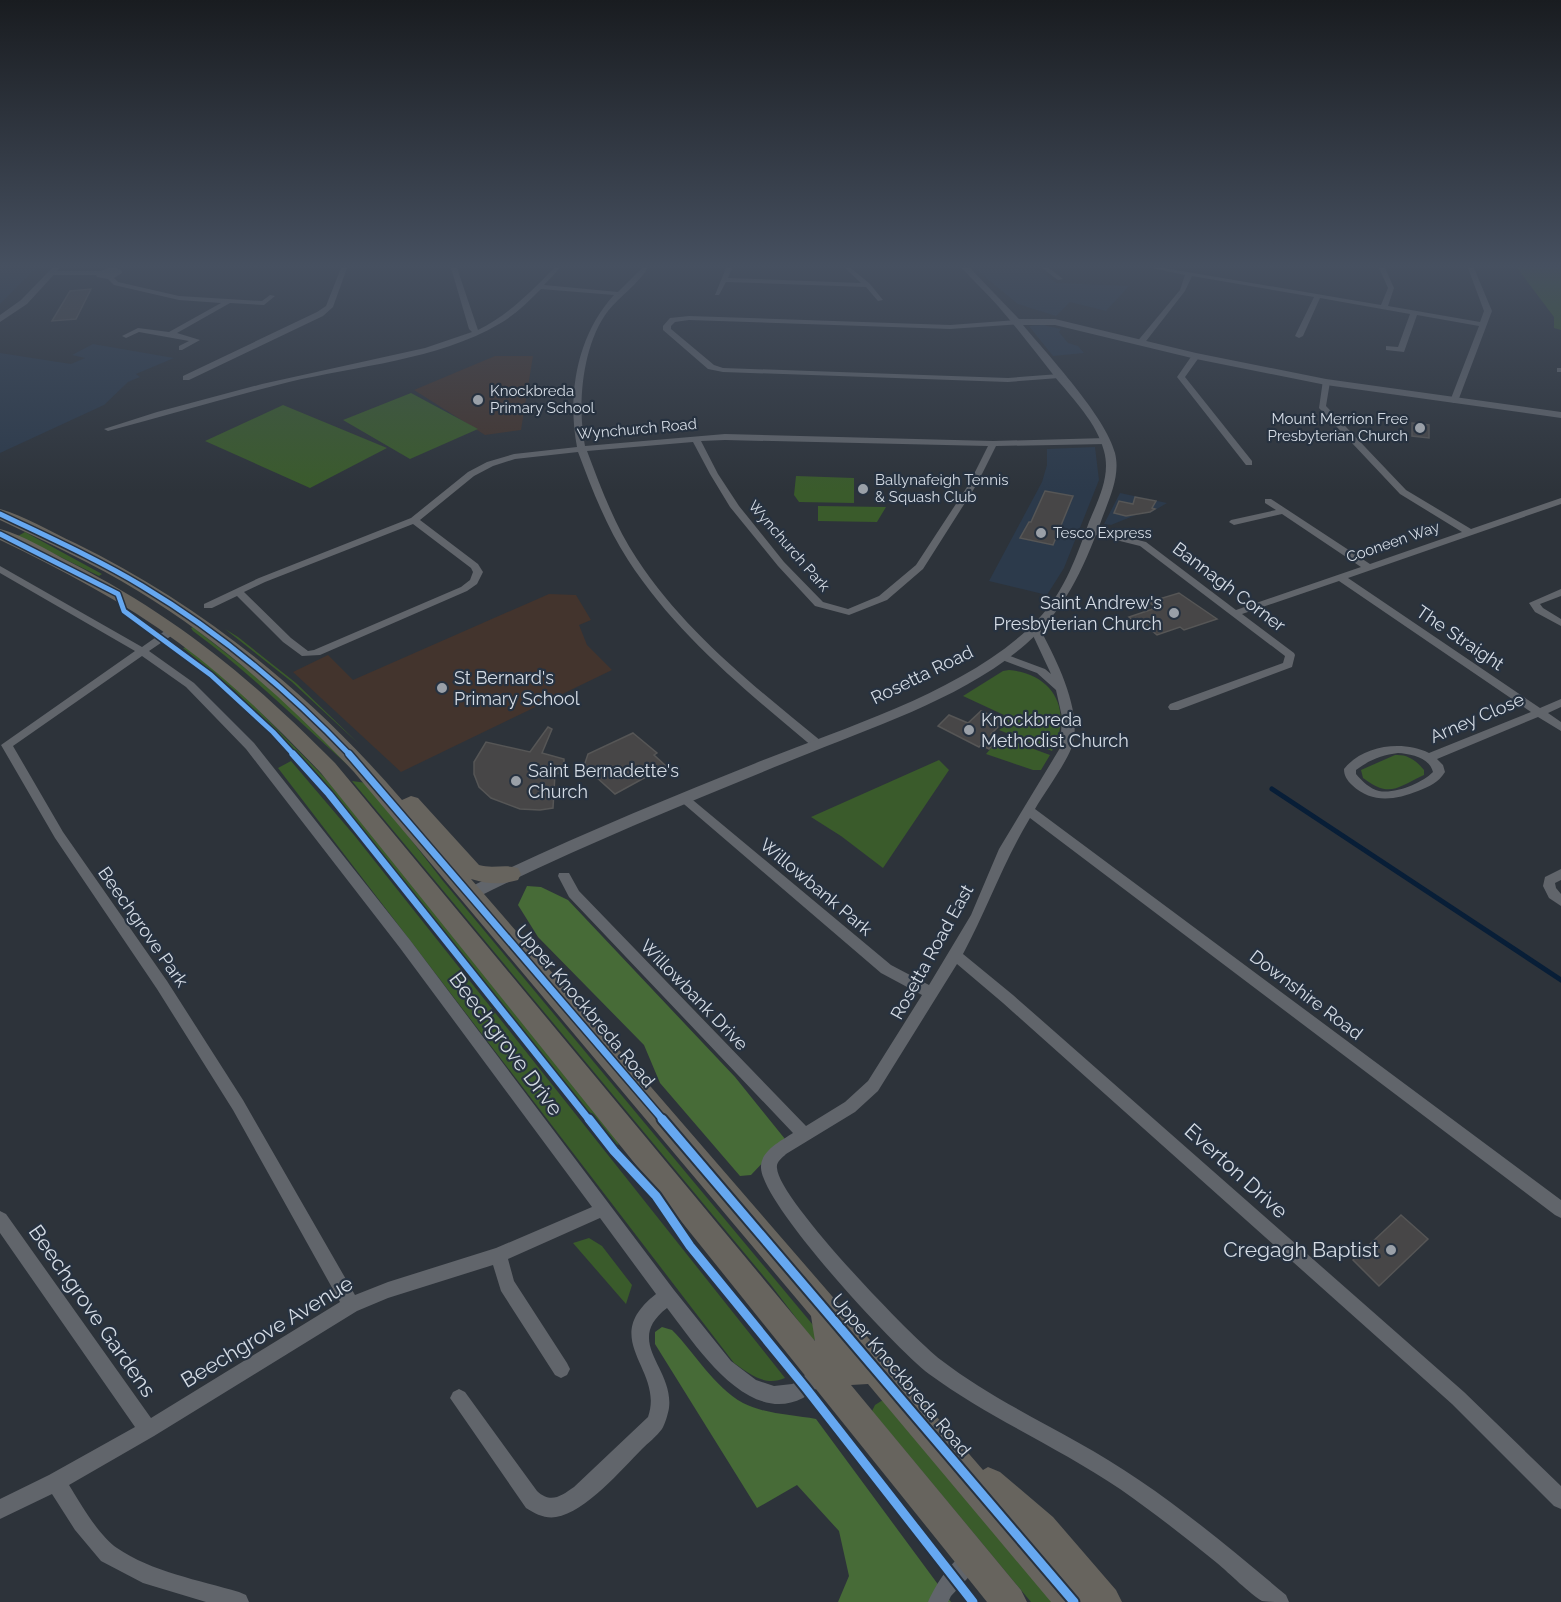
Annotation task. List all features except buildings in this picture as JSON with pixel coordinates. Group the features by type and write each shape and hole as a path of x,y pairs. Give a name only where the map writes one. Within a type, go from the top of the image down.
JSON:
{"highway":[{"name":"Upper Knockbreda Road","path":"0,514 124,576 191,618 282,687 356,761 877,1368 1074,1602"},
{"name":"Upper Knockbreda Road","path":"0,534 87,577 191,618 246,687 285,723 334,776 1009,1602"},
{"path":"356,761 394,784 471,871 487,876 510,874"},
{"path":"825,1308 831,1345 821,1371 877,1368"},
{"path":"948,1452 1041,1529 1104,1602"}],"street":[{"path":"182,348 191,343"},
{"path":"186,378 260,343"},
{"path":"108,429 222,395 447,343"},
{"path":"590,343 582,372 578,423 581,448 603,507 620,540 658,597 718,662 817,744"},
{"path":"682,343 707,364 723,370 1008,380 1059,376"},
{"name":"Rosetta Road","path":"470,894 602,831 939,692 1001,656 1035,629 1063,596 1072,581 1110,485 1112,470 1106,441 1090,415 1033,343"},
{"path":"1140,343 1326,382 1561,415"},
{"path":"1389,348 1401,350 1403,343"},
{"path":"1454,401 1475,343"},
{"path":"1196,356 1181,377 1249,463"},
{"path":"1326,382 1322,406 1395,484 1413,499 1469,532"},
{"name":"Wynchurch Road","path":"191,618 237,591 414,520 471,474 490,464 514,457 581,448 696,439 768,437 993,444 1106,441"},
{"name":"Wynchurch Park","path":"696,439 735,507 781,564 819,604 849,612 883,598 920,567 973,484 993,444"},
{"path":"1268,501 1368,567"},
{"name":"Cooneen Way","path":"1236,613 1561,501"},
{"path":"1234,522 1283,511"},
{"path":"237,591 287,640 306,654 316,653 465,589 474,582 478,572 475,566 414,520"},
{"name":"Bannagh Corner","path":"1091,531 1143,544 1284,649 1290,656 1288,665 1174,708"},
{"name":"Beechgrove Drive","path":"0,569 140,651 190,685 250,746 405,944 668,1296 725,1367 751,1387 774,1395 784,1395 805,1387 821,1371"},
{"name":"The Straight","path":"1340,577 1561,727"},
{"path":"1561,592 1534,603 1539,610 1561,623"},
{"name":"Beechgrove Park","path":"191,618 3,743 59,835 162,985 238,1104 351,1305"},
{"name":"Rosetta Road East","path":"804,1134 850,1107 873,1086 956,955 977,915 1005,849 1065,748 1069,732 1068,710 1048,654 1035,629"},
{"path":"1027,664 1040,661 1048,654"},
{"path":"1001,656 1027,664 1052,679 1062,690"},
{"name":"Arney Close","path":"1429,758 1437,765 1439,772 1435,779 1391,796 1374,794 1350,775 1350,769 1357,763 1394,749 1412,750 1429,758 1561,703"},
{"name":"Willowbank Park","path":"684,799 886,969 932,994"},
{"name":"Downshire Road","path":"1028,810 1561,1210"},
{"path":"1561,874 1550,880 1548,884 1550,891 1561,901"},
{"name":"Willowbank Drive","path":"564,876 574,894 804,1134"},
{"name":"Everton Drive","path":"956,955 1017,1006 1458,1398 1561,1499"},
{"name":"Upper Knockbreda Road","path":"804,1134 773,1156 769,1164 769,1171 775,1184 802,1224 918,1353 965,1388 1124,1480 1173,1515 1279,1602"},
{"name":"Beechgrove Avenue","path":"0,1510 56,1482 148,1430 351,1305 498,1255 604,1209"},
{"name":"Beechgrove Gardens","path":"0,1219 148,1430"},
{"path":"498,1255 507,1285 561,1369"},
{"path":"459,1398 530,1498 538,1506 560,1507 581,1494 655,1423 660,1414 662,1403 660,1391 640,1341 639,1330 644,1318 652,1308 668,1296"},
{"path":"56,1482 81,1523 108,1554 144,1573 239,1602"},
{"path":"938,1602 944,1589 974,1557"}],"shaded area":[{"path":"1042,343 1068,343 1078,346 1084,353 1053,356"},
{"path":"93,344 174,358 136,374 140,377 128,382 104,405 0,453 0,353 71,364 85,358 72,355"},
{"name":"Knockbreda Primary School","path":"495,356 533,356 521,430 485,435 414,390"},
{"path":"1095,447 1099,480 1064,568 1047,595 989,581 1042,482 1047,465 1047,449"},
{"path":"1120,493 1167,503 1150,513 1143,512 1111,525 1104,524"},
{"name":"St Bernard's Primary School","path":"549,594 576,595 591,620 579,625 587,645 612,670 401,772 293,672 328,655 353,680"}],"green space":[{"path":"411,393 478,429 410,459 343,420"},
{"path":"283,405 387,448 310,488 205,441"},
{"path":"796,476 854,478 854,503 799,502 794,495"},
{"path":"818,506 886,507 877,522 818,521"},
{"path":"25,532 102,574 99,576 18,536"},
{"path":"193,627 288,702 350,767 254,680 193,631 191,628"},
{"path":"225,629 296,683 360,745 292,682"},
{"path":"186,647 236,687 328,781 614,1135 619,1145 615,1144 318,775 234,690 183,648"},
{"path":"1003,671 1025,673 1038,679 1056,697 1061,722 1052,751 999,730 1009,722 1002,717 1004,715 963,696"},
{"path":"1001,737 1050,755 1041,770 1033,770 986,754"},
{"path":"1395,755 1414,761 1424,770 1424,775 1393,789 1380,788 1363,778 1361,770"},
{"path":"939,760 949,770 883,868 841,836 811,817"},
{"path":"291,761 354,835 785,1378 764,1380 734,1363 278,768"},
{"path":"352,781 367,783 443,881 818,1331 818,1340 814,1340 809,1335 771,1285"},
{"path":"527,886 541,887 568,900 735,1077 785,1139 751,1175 740,1176 660,1083 644,1045 538,937 518,905"},
{"path":"589,1238 602,1246 632,1285 626,1304 573,1243"},
{"path":"662,1327 672,1330 714,1379 743,1403 769,1412 816,1419 951,1602 838,1602 849,1576 839,1531 797,1485 757,1508 655,1344 655,1332"},
{"path":"886,1398 1056,1602 1031,1602 872,1411 875,1405"}],"waterway":[{"path":"1272,789 1561,980"}],"cycle path":[{"path":"0,514 82,553 162,598 253,664 335,740 386,795 1074,1602"},
{"path":"0,534 118,594 124,611 211,675 273,732 329,794 614,1151 656,1196 690,1246 805,1387 973,1602"}],"place":[{"name":"Knockbreda Primary School","path":"478,400"},
{"name":"Mount Merrion Free Presbyterian Church","path":"1420,428"},
{"name":"Ballynafeigh Tennis & Squash Club","path":"863,489"},
{"name":"Tesco Express","path":"1041,533"},
{"name":"Saint Andrew's Presbyterian Church","path":"1174,613"},
{"name":"St Bernard's Primary School","path":"442,688"},
{"name":"Knockbreda Methodist Church","path":"969,730"},
{"name":"Saint Bernadette's Church","path":"516,781"},
{"name":"Cregagh Baptist","path":"1391,1250"}]}
